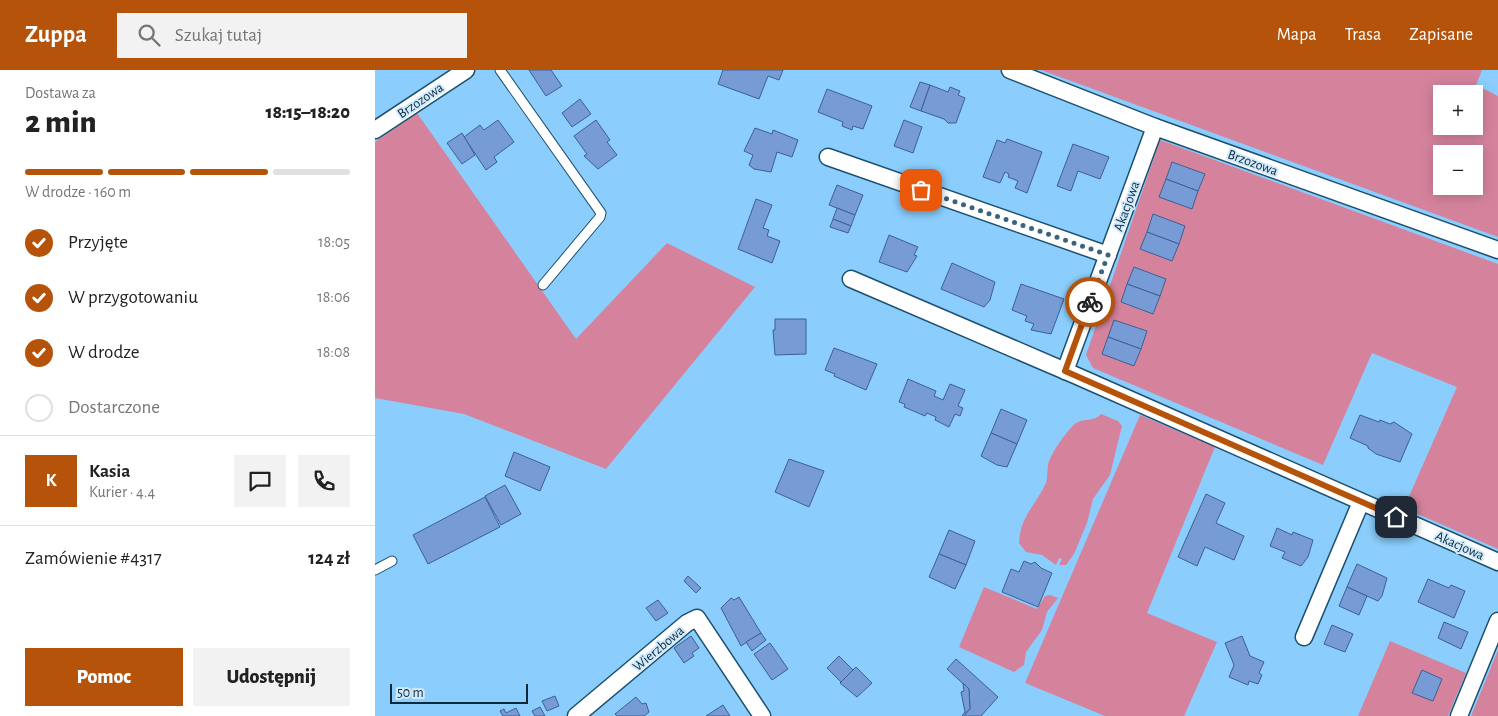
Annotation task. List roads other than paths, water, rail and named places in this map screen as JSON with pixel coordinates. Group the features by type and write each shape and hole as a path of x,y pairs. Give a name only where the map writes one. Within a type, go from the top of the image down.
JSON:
{"street":[{"name":"Brzozowa","path":"375,130 466,70"},
{"name":"Brzozowa","path":"1010,70 1155,127 1498,250"},
{"name":"Akacjowa","path":"1065,371 1155,127"},
{"path":"828,157 1108,255"},
{"name":"Akacjowa","path":"851,279 1498,562"},
{"path":"1304,637 1361,502"},
{"name":"Wierzbowa","path":"576,716 687,623 697,618 761,716"},
{"path":"1459,716 1498,621"}],"lane":[{"path":"500,70 601,213 600,217 543,285"},
{"path":"375,570 392,561"}]}
